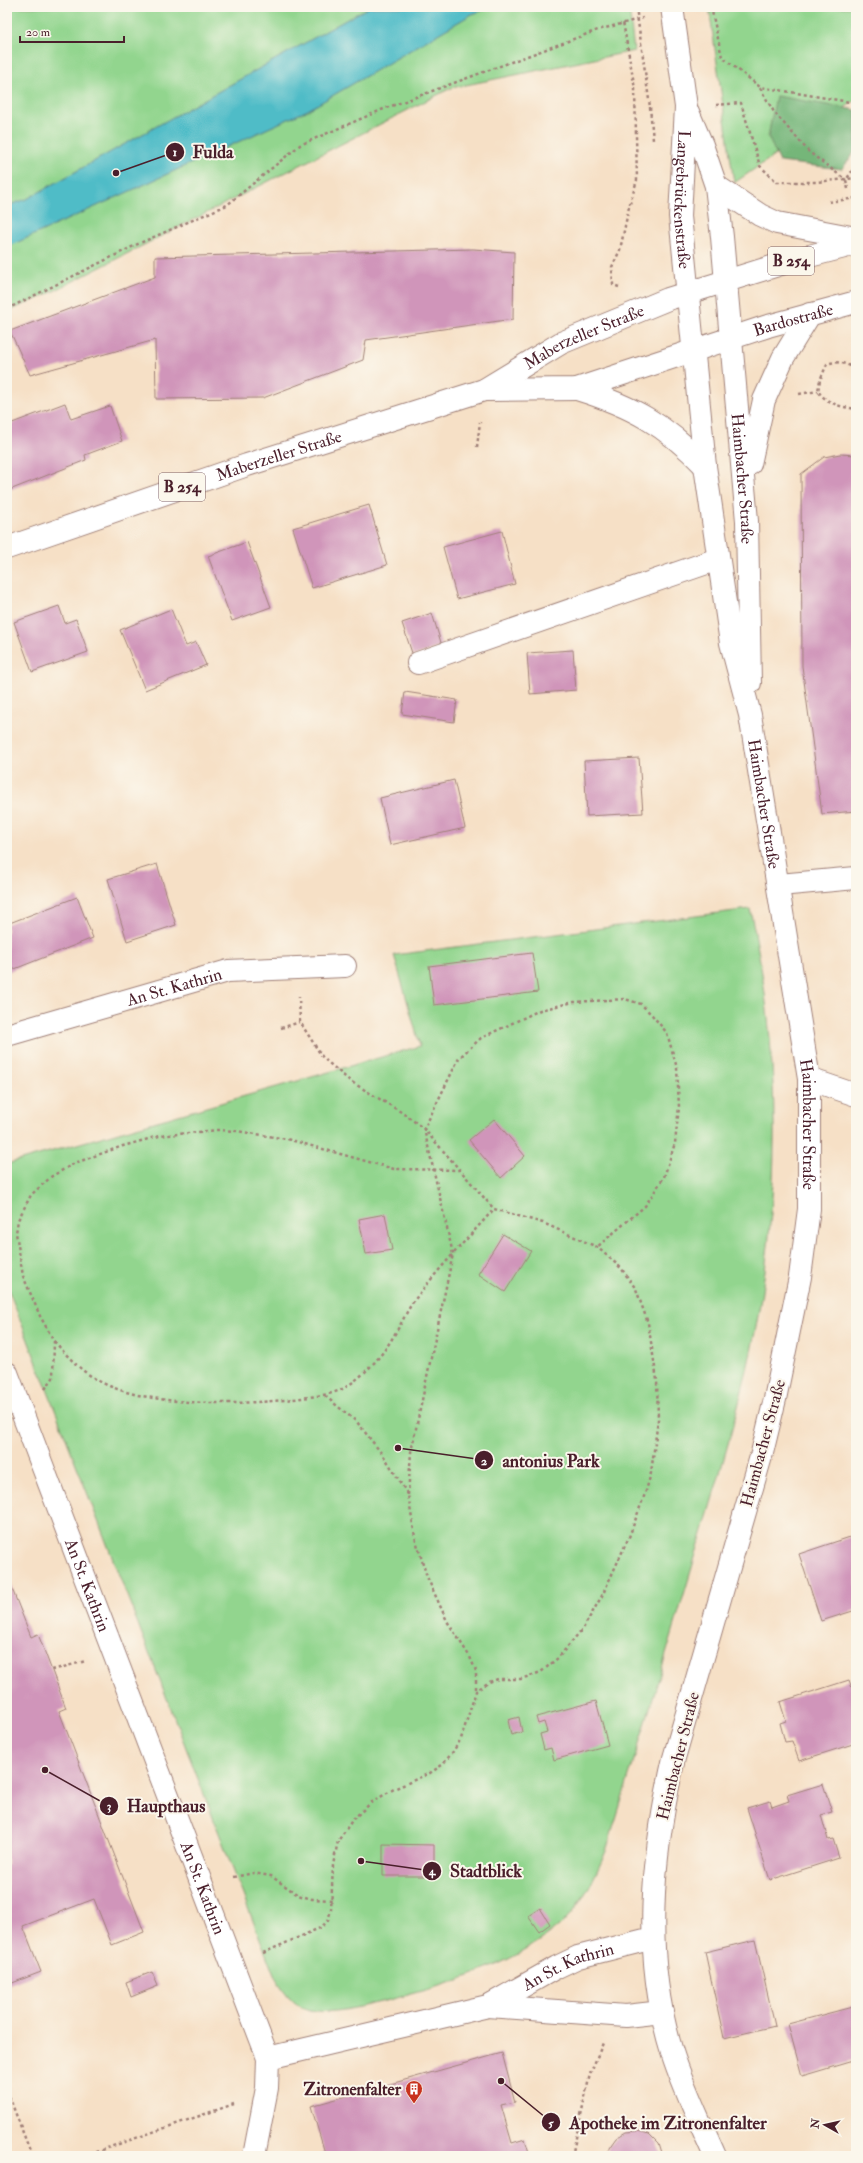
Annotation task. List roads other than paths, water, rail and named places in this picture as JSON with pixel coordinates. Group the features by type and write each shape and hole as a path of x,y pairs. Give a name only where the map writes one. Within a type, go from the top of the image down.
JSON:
{"main road":[{"name":"Langebrückenstraße","path":"672,7 686,107 680,216 694,352"},
{"name":"Langebrückenstraße","path":"686,107 716,186 731,339"},
{"path":"716,186 760,215 777,223 856,238"},
{"name":"B 254","path":"726,280 856,244"},
{"name":"Maberzeller Straße","path":"7,548 247,464 484,390 561,343 688,292 726,280"},
{"name":"Bardostraße","path":"731,339 810,314 856,302"},
{"path":"745,488 764,400 783,358 810,314"},
{"name":"B 254","path":"694,352 731,339"},
{"name":"Haimbacher Straße","path":"731,339 745,488 749,553 750,715"},
{"name":"Maberzeller Straße","path":"484,390 577,389 694,352"},
{"name":"Haimbacher Straße","path":"694,352 705,466 731,644 750,715 779,885 809,1079 809,1209 800,1277 776,1399 762,1453 674,1758 666,1793 656,1858 652,1905 653,1938 655,1972 662,2012 672,2053 715,2156"},
{"path":"577,389 615,401 657,424 689,449 705,466"},
{"path":"418,663 718,559"},
{"path":"779,885 856,878"},
{"name":"An St. Kathrin","path":"7,1035 228,971 345,966"},
{"path":"809,1079 856,1095"},
{"name":"An St. Kathrin","path":"7,1373 268,2058 488,2006 557,1967 578,1957 653,1938"},
{"name":"An St. Kathrin","path":"488,2006 626,2016 662,2012"},
{"path":"254,2156 267,2088 268,2058"}],"water":[{"path":"369,7 493,7 472,14 308,110 7,247 7,206 27,199"}],"place":[{"name":"Fulda","path":"116,173"},
{"name":"antonius Park","path":"398,1448"},
{"name":"Haupthaus","path":"45,1770"},
{"name":"Stadtblick","path":"361,1861"},
{"name":"Apotheke im Zitronenfalter","path":"501,2081"},
{"name":"Zitronenfalter","path":"414,2104"}]}
